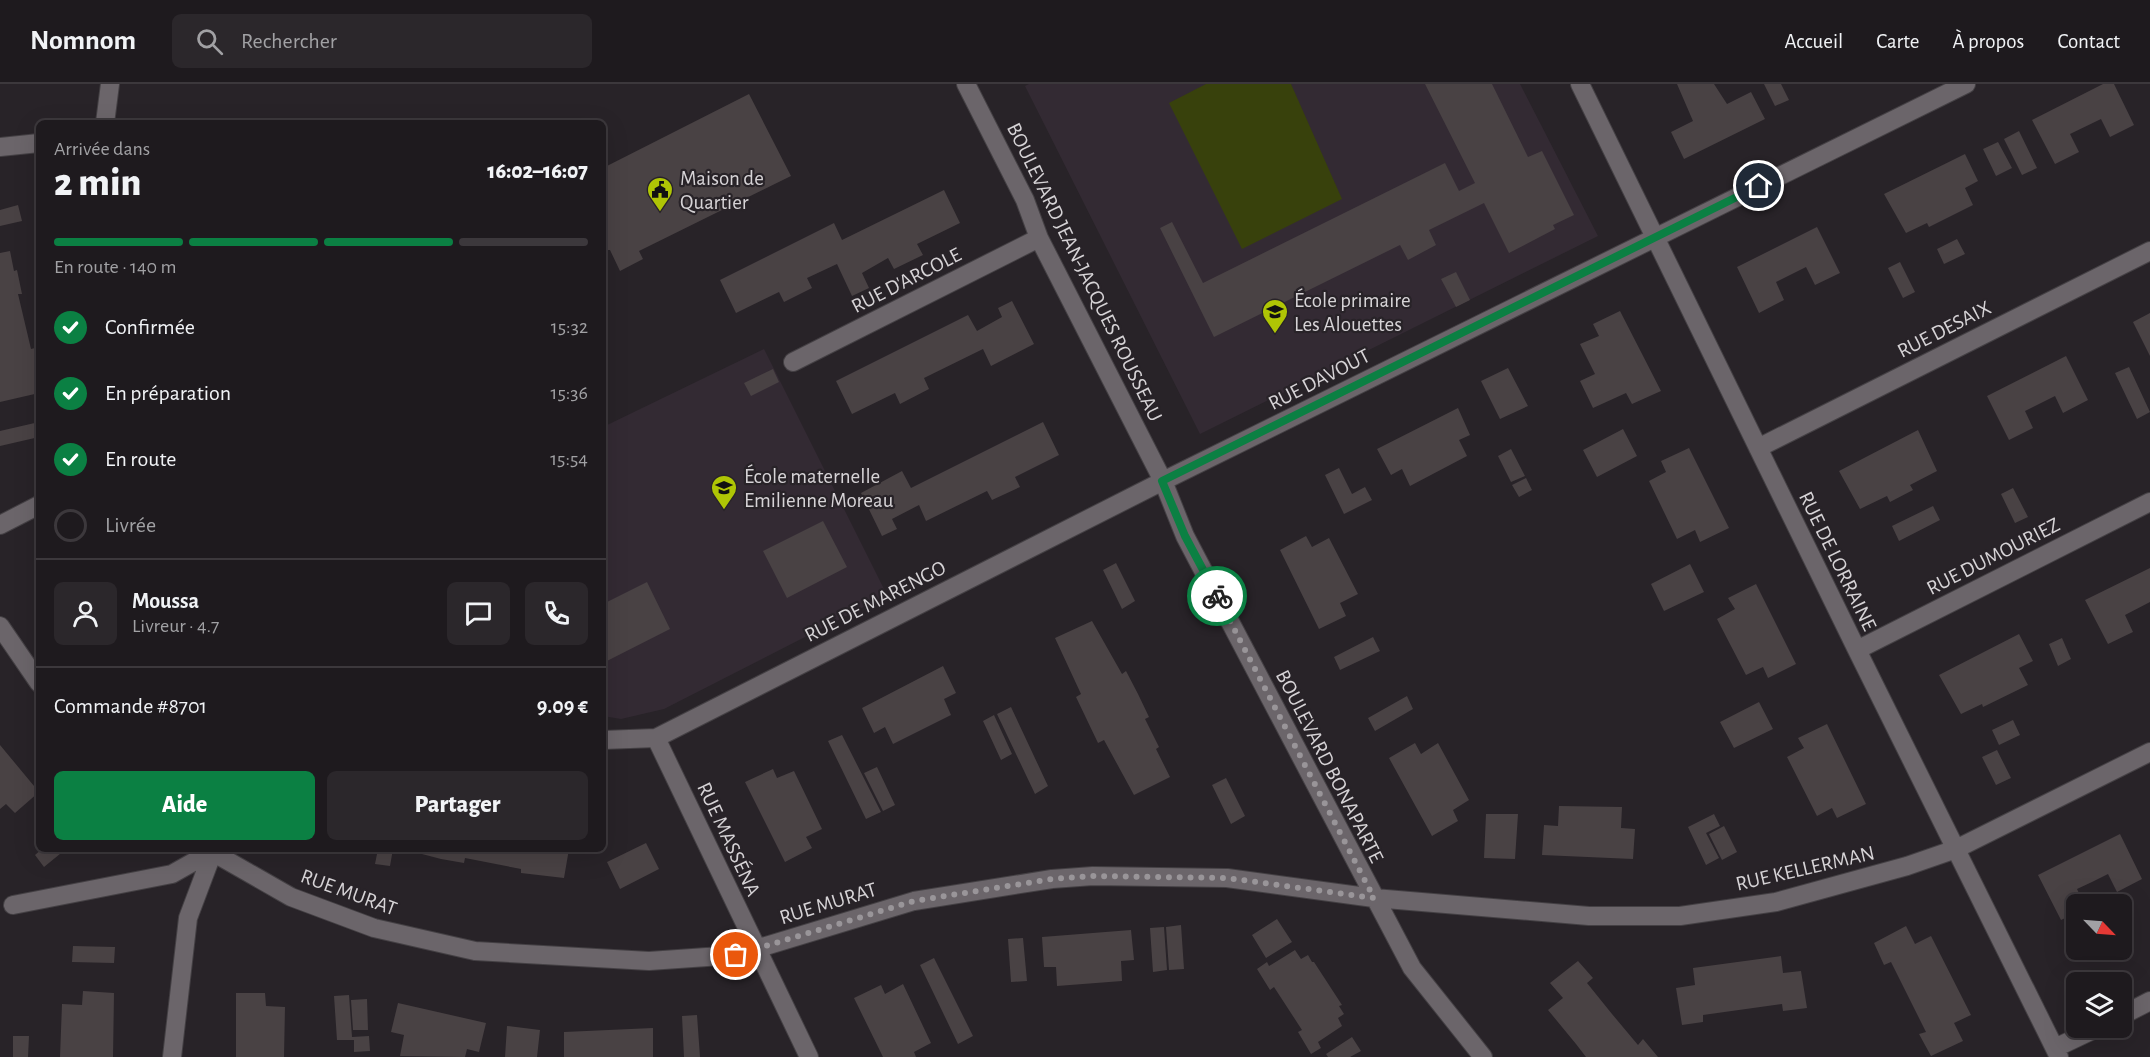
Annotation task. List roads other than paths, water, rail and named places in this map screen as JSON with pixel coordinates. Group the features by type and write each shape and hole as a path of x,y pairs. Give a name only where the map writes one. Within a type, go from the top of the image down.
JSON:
{"street":[{"path":"105,120 110,84"},
{"name":"BOULEVARD JEAN-JACQUES ROUSSEAU","path":"966,84 1025,200 1039,238 1162,481"},
{"name":"RUE DE LORRAINE","path":"1580,84 2057,1053"},
{"name":"RUE DAVOUT","path":"1162,481 1966,84"},
{"path":"0,147 36,143"},
{"name":"RUE D'ARCOLE","path":"793,362 1039,238"},
{"name":"RUE DESAIX","path":"1758,448 2150,250"},
{"name":"RUE DE MARENGO","path":"606,740 656,738 1162,481"},
{"name":"BOULEVARD BONAPARTE","path":"1162,481 1185,536 1412,968 1483,1057"},
{"name":"RUE DUMOURIEZ","path":"1857,650 2150,502"},
{"path":"0,525 36,507"},
{"path":"0,626 36,679"},
{"name":"RUE MASSÉNA","path":"656,738 808,1057"},
{"name":"RUE KELLERMAN","path":"1374,898 1589,916 1680,916 1776,902 1907,866 1956,849 2150,752"},
{"path":"13,905 172,874 208,852"},
{"path":"172,1057 188,918 210,852"},
{"name":"RUE MURAT","path":"214,852 291,897 374,928 475,951 649,961 736,955 914,901 1052,879 1093,876 1227,878 1374,898"},
{"path":"2132,1010 2150,1001"},
{"path":"2057,1053 2081,1038"}],"place":[{"name":"Maison de Quartier","path":"660,213"},
{"name":"École primaire Les Alouettes","path":"1275,335"},
{"name":"École maternelle Emilienne Moreau","path":"724,511"}]}
